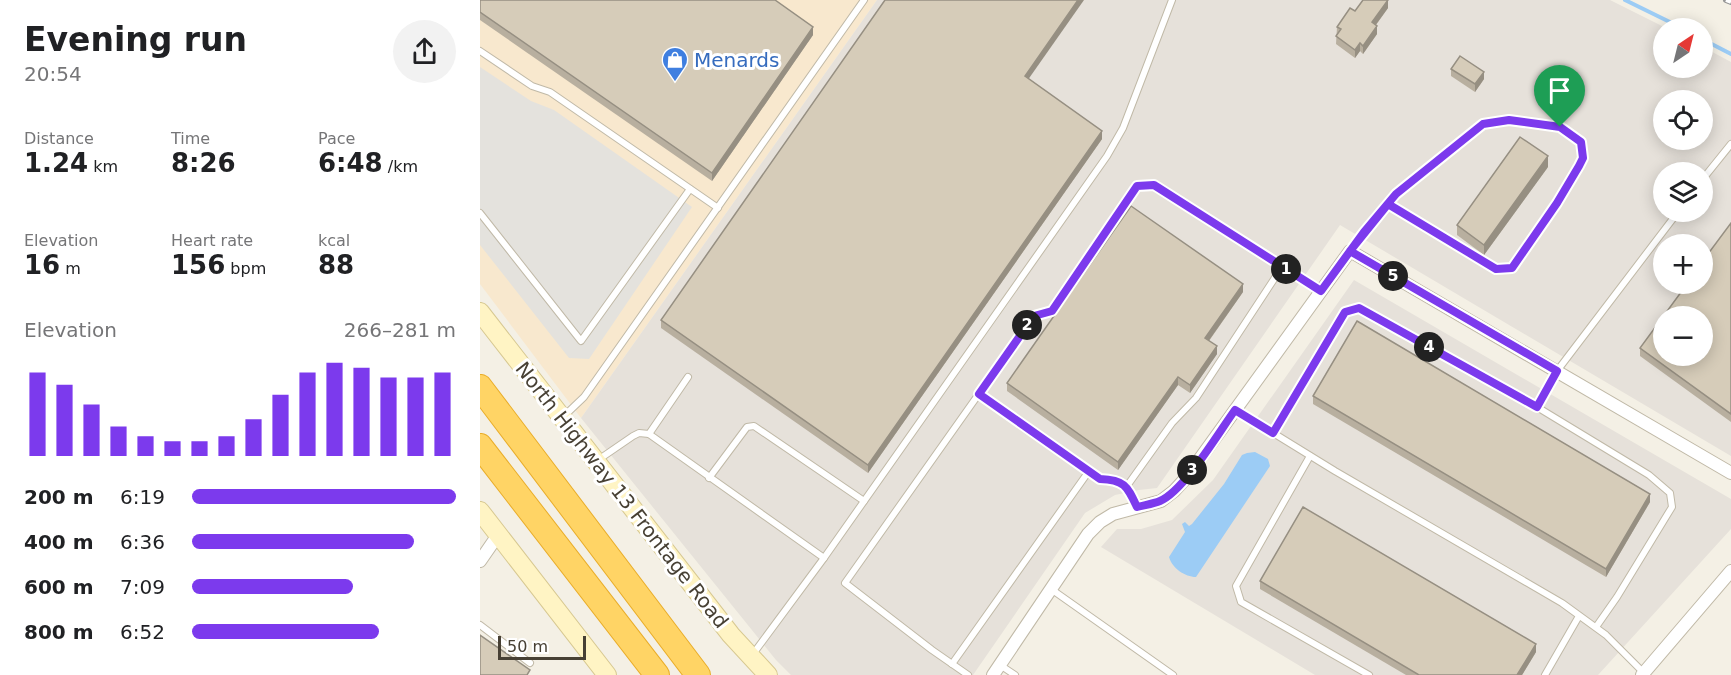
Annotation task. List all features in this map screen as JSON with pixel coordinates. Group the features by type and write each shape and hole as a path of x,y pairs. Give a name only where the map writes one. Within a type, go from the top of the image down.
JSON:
{"highway":[{"path":"480,387 698,675"},
{"path":"480,446 657,675"}],"street":[{"path":"997,670 1088,534 1100,522 1113,514 1161,501 1186,478 1350,251 1731,473"},
{"name":"North Highway 13 Frontage Road","path":"480,312 731,635 768,675"},
{"path":"480,511 607,675"},
{"path":"480,561 498,535"},
{"path":"1643,674 1731,571"}],"lane":[{"path":"562,418 584,398 864,0"},
{"path":"751,656 824,558 1107,156 1123,128 1172,0"},
{"path":"480,51 532,86 550,92 718,208"},
{"path":"1350,251 1396,194 1483,124 1509,120 1560,127 1581,142 1583,158 1579,166 1557,203 1512,268 1496,269 1388,204"},
{"path":"1713,166 1731,144"},
{"path":"968,675 845,583 1034,316 1052,311 1137,186 1154,185 1321,291"},
{"path":"480,213 581,341 690,189"},
{"path":"1537,407 1557,371 1670,222"},
{"path":"1127,486 1172,423 1196,398 1282,267"},
{"path":"1273,433 1345,312 1359,308 1537,407 1649,475 1670,493 1672,507 1596,627"},
{"path":"649,434 687,377"},
{"path":"979,394 1100,479 1116,480 1127,486 1137,507"},
{"path":"1235,410 1562,603 1606,635 1643,674"},
{"path":"709,478 747,427 754,426 864,501"},
{"path":"596,462 633,436 639,433 649,434 824,558"},
{"path":"1310,456 1236,586 1241,602 1369,675"},
{"path":"952,664 1089,471"},
{"path":"1051,589 1173,675"},
{"path":"1545,675 1579,616"},
{"path":"480,625 530,663"},
{"path":"997,670 1015,675"}],"shaded area":[{"path":"480,0 877,0 581,418 480,284"},
{"path":"877,0 1610,0 1653,22 1653,78 1713,78 1713,52 1731,62 1731,456 1340,225 1157,488 1115,495 1085,513 973,675 791,675 776,660 581,418"},
{"path":"480,67 531,101 554,110 692,207 589,359 569,358 480,245"},
{"path":"1354,280 1731,499 1731,529 1598,675 1315,675 1101,547 1117,529 1141,529 1172,520 1213,480"}],"water":[{"path":"1255,452 1268,459 1270,466 1196,577 1183,574 1173,565 1169,557 1185,532 1182,524 1185,522 1189,526 1192,524 1224,484 1242,455"}],"building":[{"name":"Menards","path":"480,0 775,0 813,27 712,173 480,12"},
{"path":"885,0 1078,0 1025,76 1102,131 868,465 661,320"},
{"path":"1363,0 1388,0 1372,22 1377,26 1363,46 1360,43 1355,50 1336,36 1341,29 1337,27 1350,8 1355,11"},
{"path":"1460,56 1484,72 1475,84 1451,69"},
{"path":"1520,137 1548,156 1484,245 1457,225"},
{"path":"1131,206 1243,284 1205,338 1217,346 1190,385 1178,377 1118,462 1007,383"},
{"path":"1731,223 1731,414 1665,366 1713,366 1713,306 1671,306 1680,294 1713,294 1713,247"},
{"path":"1357,321 1650,494 1606,569 1313,396"},
{"path":"1653,330 1653,357 1640,348"},
{"path":"1303,507 1536,644 1517,675 1419,675 1260,581"},
{"path":"480,635 530,670 527,675 480,675"}],"waterway":[{"path":"1625,0 1662,18"},
{"path":"1713,45 1731,54"}],"railway":[{"path":"1726,0 1731,2"}],"place":[{"name":"Menards","path":"675,83"}],"route":[{"path":"1560,127 1509,120 1483,124 1396,194 1364,232 1350,251 1321,291 1154,185 1137,186 1052,311 1034,316 979,394 1100,479 1116,480 1127,486 1137,507 1161,501 1174,491 1235,410 1273,433 1345,312 1359,308 1537,407 1557,371 1350,251 1388,204 1496,269 1512,268 1557,203 1583,158 1581,142 1560,127"}]}
